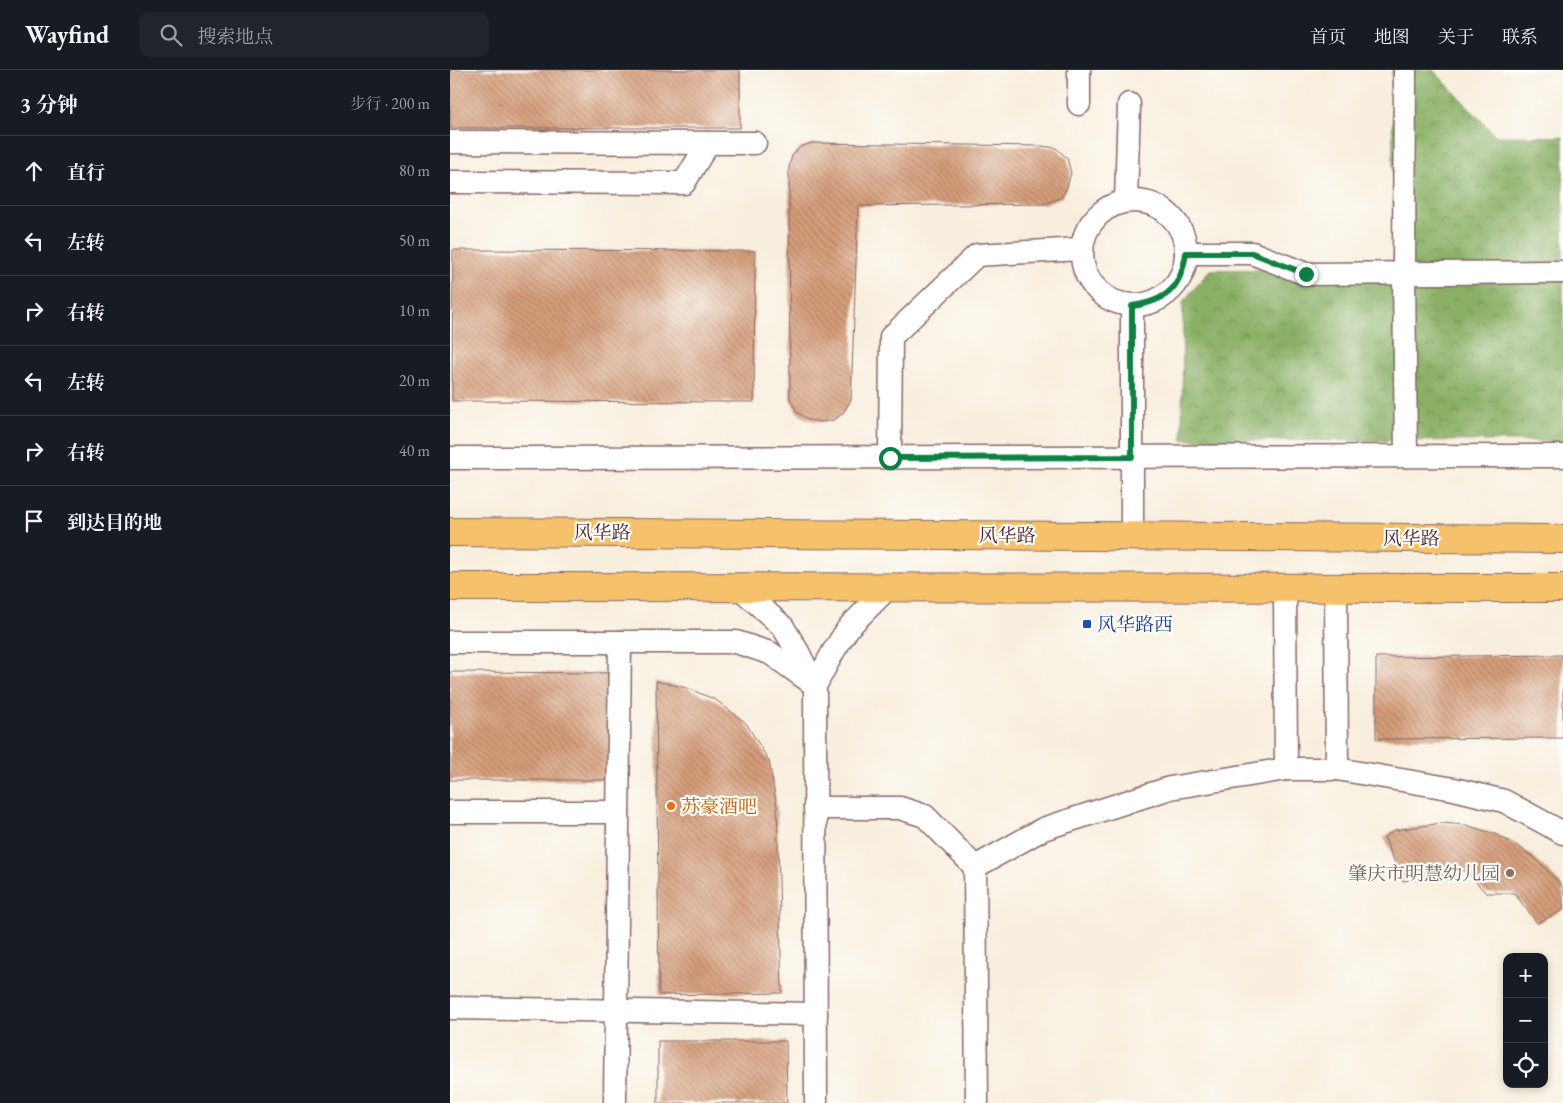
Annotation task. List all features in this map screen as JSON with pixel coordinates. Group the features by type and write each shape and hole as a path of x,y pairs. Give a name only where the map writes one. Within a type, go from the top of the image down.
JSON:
{"main road":[{"name":"风华路","path":"450,532 1563,539"},
{"path":"450,587 1563,588"}],"street":[{"path":"1079,70 1079,104"},
{"path":"1405,70 1404,273 1406,456"},
{"path":"1126,201 1129,104"},
{"path":"450,142 755,143"},
{"path":"450,182 684,183 708,143"},
{"path":"1126,201 1144,202 1161,208 1174,220 1183,236 1186,253 1184,270 1176,284 1164,296 1148,303 1132,306 1115,302 1100,294 1089,281 1083,266 1081,249 1085,233 1095,218 1109,207 1126,201"},
{"path":"890,458 891,338 977,255 1081,249"},
{"path":"1186,253 1252,253 1306,274 1563,272"},
{"path":"1132,306 1132,536"},
{"path":"450,458 1563,456"},
{"path":"739,587 783,627 815,686 816,1103"},
{"path":"815,686 849,627 889,587"},
{"path":"1285,588 1286,769"},
{"path":"1336,588 1337,769"},
{"path":"450,642 736,642 770,653 815,686"},
{"path":"615,1103 620,642"},
{"path":"975,867 1043,829 1170,788 1286,769 1337,769 1454,789 1504,801 1563,833"},
{"path":"815,808 900,808 925,816 975,867 977,1103"},
{"path":"450,812 618,812"},
{"path":"450,1008 816,1014"}],"green space":[{"path":"1392,70 1433,70 1496,136 1563,137 1563,441 1182,440 1183,302 1210,270 1394,268"}],"building":[{"path":"450,70 740,70 740,128 450,128"},
{"path":"812,143 1042,146 1056,148 1067,158 1071,173 1062,197 1044,204 858,206 851,400 843,413 834,420 821,422 808,420 797,412 790,399 789,167 792,156 800,147"},
{"path":"453,250 755,251 754,402 452,401"},
{"path":"1563,655 1563,738 1376,739 1376,657"},
{"path":"450,672 617,673 617,780 450,780"},
{"path":"656,681 687,688 716,700 746,723 769,761 777,807 782,993 659,995"},
{"name":"肇庆市明慧幼儿园","path":"1442,823 1466,825 1495,834 1534,857 1560,883 1563,889 1563,910 1537,923 1514,893 1486,893 1466,871 1444,868 1445,876 1403,881 1384,837 1395,830"},
{"path":"658,1041 786,1041 787,1103 658,1103"}],"place":[{"name":"风华路西","path":"1087,624"},
{"name":"苏豪酒吧","path":"671,806"},
{"name":"肇庆市明慧幼儿园","path":"1510,873"}],"route":[{"path":"890,458 1132,457 1132,306 1148,303 1164,296 1176,284 1184,270 1186,253 1252,253 1306,274"}]}
